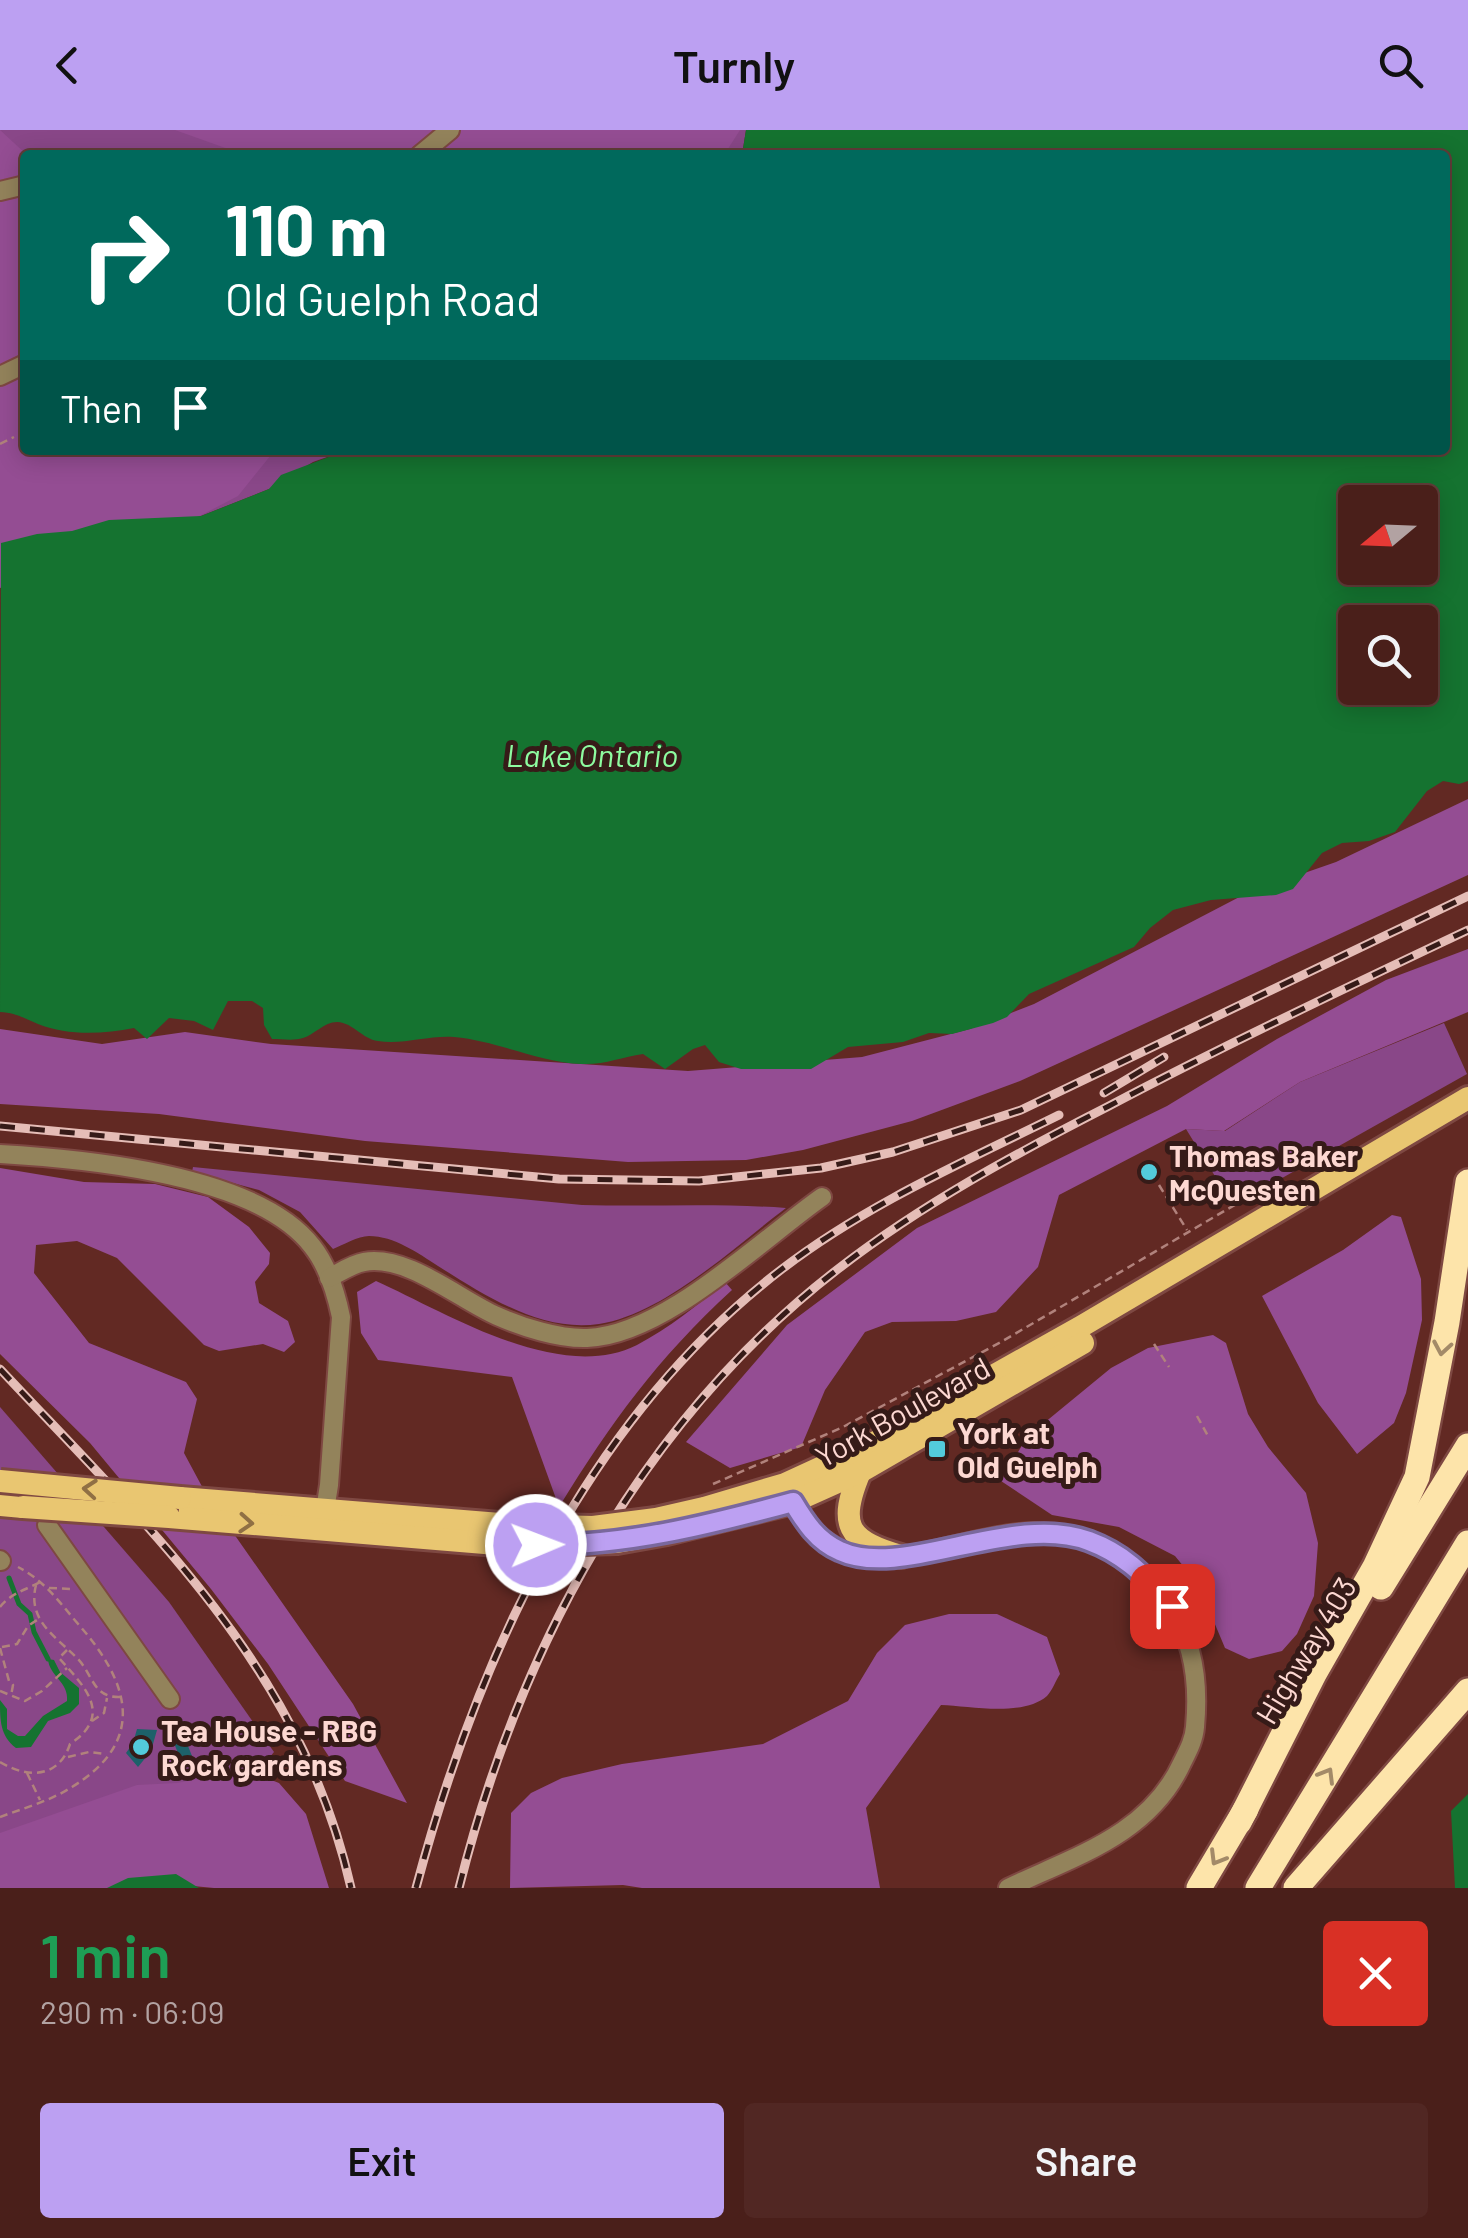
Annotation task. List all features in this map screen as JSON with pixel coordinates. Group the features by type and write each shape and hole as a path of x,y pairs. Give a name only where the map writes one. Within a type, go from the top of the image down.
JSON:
{"highway":[{"path":"1238,1822 1314,1674 1375,1567 1416,1477 1444,1340 1468,1182"},
{"name":"Highway 403","path":"1199,1888 1468,1446"},
{"path":"1258,1888 1468,1543"},
{"path":"1296,1888 1468,1691"}],"main road":[{"name":"York Boulevard","path":"0,1481 175,1507 511,1535 593,1527 662,1526 704,1508 789,1493 860,1472 1462,1110"},
{"name":"York Boulevard","path":"789,1493 1462,1110"},
{"path":"860,1472 847,1506 850,1526 874,1548 902,1556"},
{"name":"York Boulevard","path":"12,1506 175,1507"}],"street":[{"path":"426,150 450,130"},
{"path":"0,1154 82,1159 195,1182 258,1205 288,1223 313,1248 335,1290 341,1318 323,1520"},
{"path":"329,1278 364,1262 397,1266 423,1273 498,1317 538,1330 587,1338 633,1327 670,1310 822,1197"},
{"path":"789,1493 810,1529 842,1552 862,1557 902,1556 1034,1532 1086,1540 1132,1562 1172,1606 1192,1647 1198,1693 1194,1736 1172,1786 1155,1807 1123,1834 1008,1888"},
{"path":"48,1525 170,1700"}],"path":[{"path":"0,444 14,437"},
{"path":"1160,1185 1188,1231"},
{"path":"700,1491 843,1427 1001,1342 1255,1193 1276,1192"},
{"path":"1154,1344 1169,1367"},
{"path":"1197,1416 1208,1436"},
{"path":"0,1561 10,1562 42,1581 96,1647 122,1697 125,1716 122,1731 106,1754 73,1787 0,1818"},
{"path":"0,1607 25,1587 42,1581"},
{"path":"36,1585 36,1621 76,1657 96,1689 108,1696 122,1697"},
{"path":"0,1597 6,1599"},
{"path":"10,1697 14,1684 9,1681 0,1648 17,1644 36,1621"},
{"path":"66,1650 59,1658 89,1696 92,1721"},
{"path":"0,1691 25,1701 68,1668"},
{"path":"89,1696 104,1704"},
{"path":"66,1757 70,1744 104,1712 108,1696"},
{"path":"0,1762 26,1773 49,1770 66,1757 89,1752 106,1754"},
{"path":"26,1773 41,1802"}],"shaded area":[{"path":"0,130 746,130 743,150 20,150 20,455 333,455 313,462 269,489 201,516 0,544"},
{"path":"0,130 22,150 20,455 271,455 238,496 142,546 0,588"},
{"path":"175,130 740,130 727,150 231,150"},
{"path":"1468,799 1468,875 1020,1081 912,1121 803,1150 746,1160 628,1162 365,1141 159,1114 0,1104 0,1029 102,1044 185,1032 271,1044 688,1071 862,1057 970,1029 1034,1004 1247,893 1336,862"},
{"path":"1468,949 1468,1012 1300,1082 1224,1131 1186,1129 1059,1195 1038,1267 996,1312 956,1321 892,1322 865,1332 825,1390 801,1447 730,1468 686,1442 787,1325 917,1228 1167,1106 1277,1039 1386,980"},
{"path":"1444,1023 1467,1074 1275,1182 1229,1199 1186,1129 1225,1131 1300,1082"},
{"path":"193,1167 582,1205 786,1208 673,1293 624,1318 578,1325 556,1323 514,1309 388,1239 365,1236 333,1249 300,1212 259,1190 192,1172"},
{"path":"0,1168 84,1182 155,1184 208,1197 249,1227 270,1253 269,1264 255,1282 259,1303 288,1321 295,1342 284,1352 263,1344 219,1351 204,1345 117,1258 77,1241 36,1245 34,1273 89,1343 186,1382 197,1399 184,1453 206,1494 353,1704 407,1803 345,1781 268,1664 211,1589 90,1443 0,1354"},
{"path":"1392,1215 1401,1217 1421,1279 1422,1320 1406,1393 1394,1423 1357,1454 1318,1403 1262,1296 1343,1250"},
{"path":"376,1281 504,1340 573,1356 606,1355 637,1345 683,1316 725,1282 732,1290 637,1392 559,1507 512,1377 378,1360 361,1333 357,1292"},
{"path":"1213,1335 1226,1343 1248,1414 1268,1447 1306,1493 1318,1543 1314,1596 1297,1634 1282,1651 1249,1659 1225,1648 1198,1584 1175,1556 1119,1527 1052,1515 1001,1481 1027,1437 1111,1368 1148,1348"},
{"path":"0,1407 169,1602 274,1752 176,1874 0,1888"},
{"path":"949,1614 997,1614 1047,1637 1060,1674 1047,1696 1024,1706 996,1709 941,1705 866,1808 880,1888 510,1888 511,1813 531,1793 562,1778 622,1764 763,1744 848,1701 877,1653 905,1625"},
{"path":"246,1770 279,1783 306,1814 329,1888 214,1888 151,1882 128,1888 0,1888 0,1833 137,1785 177,1783"}],"water":[{"name":"Lake Ontario","path":"746,130 1468,130 1468,781 1443,781 1427,791 1395,832 1369,841 1342,843 1322,853 1293,889 1276,895 1211,900 1173,910 1134,947 1029,994 1007,1017 993,1023 952,1034 929,1033 903,1042 848,1047 811,1069 741,1069 719,1062 705,1045 665,1069 643,1054 582,1064 454,1037 378,1041 337,1022 303,1038 272,1039 264,1025 263,1008 252,1001 228,1001 213,1030 194,1021 169,1018 147,1039 134,1028 73,1032 0,1012 1,543 72,531 109,520 201,516 269,489 281,475 334,455 1450,455 1450,150 743,150"},
{"path":"48,1659 54,1660 60,1672 79,1688 79,1704 70,1713 48,1721 31,1747 16,1748 4,1733 0,1700 7,1709 7,1729 18,1736 25,1736 43,1716 67,1701 65,1689"},
{"path":"1468,1794 1468,1888 1455,1888 1451,1811"},
{"path":"176,1874 199,1888 107,1888 128,1878"}],"building":[{"path":"180,1726 192,1756 181,1761 169,1730"},
{"name":"Tea House - RBG Rock gardens","path":"137,1729 157,1730 151,1751 138,1767 126,1753"}],"waterway":[{"path":"9,1578 19,1604 30,1614 48,1659"}],"railway":[{"path":"0,1126 559,1179 699,1181 821,1168 893,1152 1021,1110 1468,896"},
{"path":"459,1888 484,1799 516,1712 553,1627 597,1546 647,1469 704,1396 768,1329 870,1245 1004,1162 1198,1060 1468,930"},
{"path":"1104,1093 1164,1057"},
{"path":"416,1888 472,1714 508,1629 549,1547 597,1469 651,1396 713,1329 814,1246 917,1185 1059,1115"},
{"path":"0,1369 163,1545 213,1605 257,1669 296,1736 328,1809 351,1888"}],"place":[{"name":"Thomas Baker McQuesten","path":"1149,1172"},
{"name":"York at Old Guelph","path":"937,1449"},
{"name":"Tea House - RBG Rock gardens","path":"141,1747"}],"route":[{"path":"536,1545 617,1542 667,1534 793,1502 810,1529 825,1542 862,1557 902,1556 1034,1532 1086,1540 1132,1562 1172,1606"}]}
